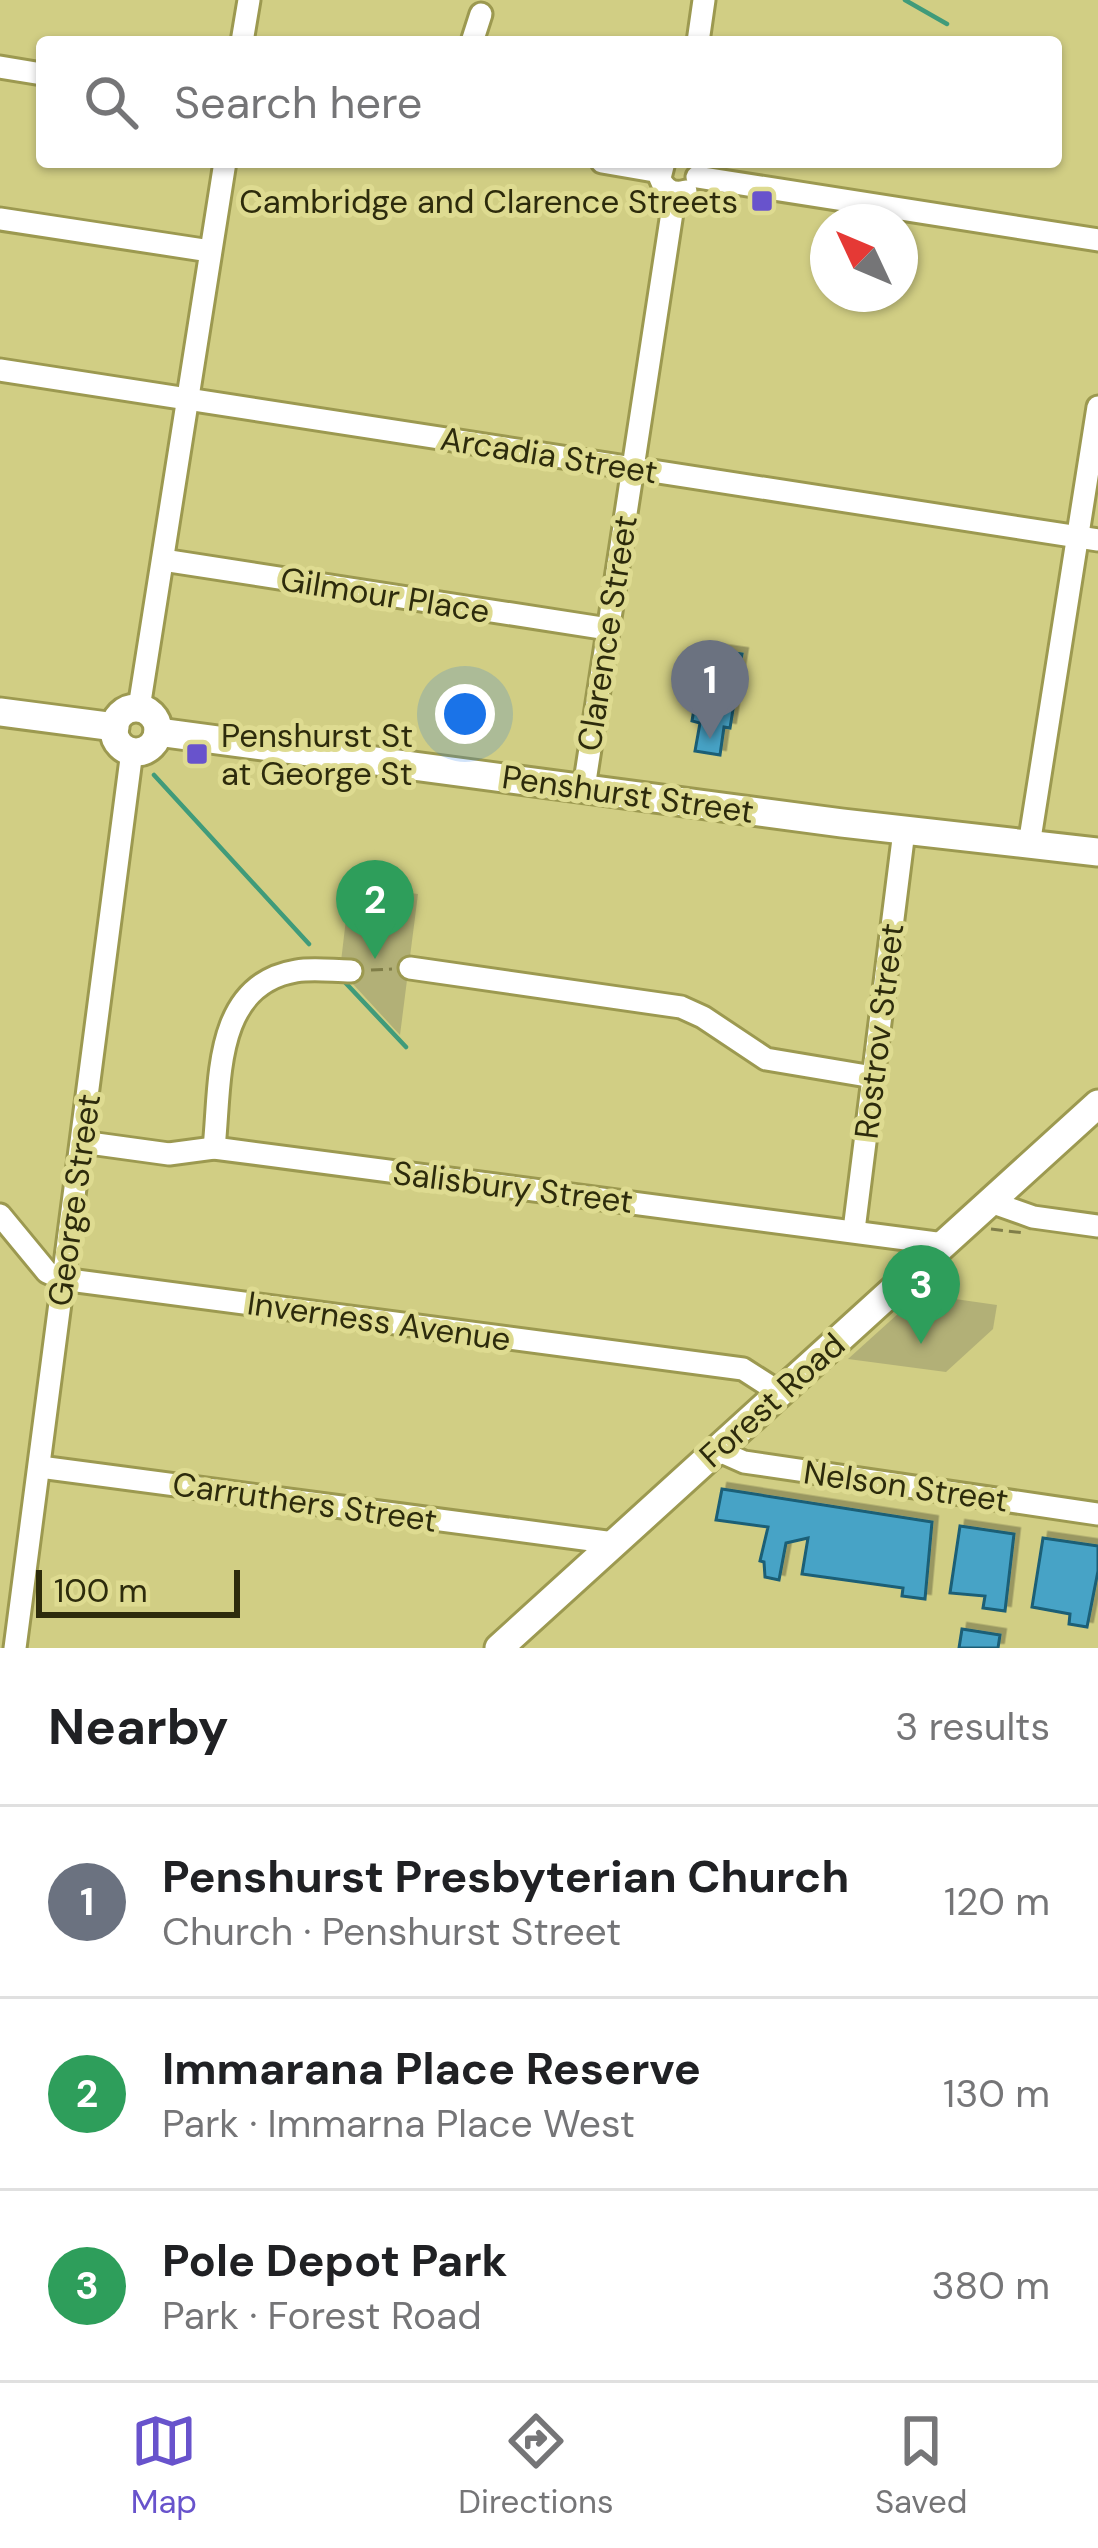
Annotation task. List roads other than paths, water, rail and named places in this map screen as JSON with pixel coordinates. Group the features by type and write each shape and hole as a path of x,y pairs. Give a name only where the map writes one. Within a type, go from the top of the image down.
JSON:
{"main road":[{"path":"139,709 155,719 158,732 146,750 132,751 120,745 115,727 126,711 139,709"},
{"path":"0,712 115,727"},
{"name":"Penshurst Street","path":"158,732 904,831 1098,852"},
{"name":"Forest Road","path":"499,1648 1098,1104"}],"street":[{"path":"243,36 249,0"},
{"path":"699,36 704,0"},
{"path":"474,36 481,14"},
{"path":"0,67 36,73"},
{"path":"139,709 224,168"},
{"path":"662,168 662,183 675,193 687,191 694,169 1098,240"},
{"name":"Clarence Street","path":"584,788 675,193"},
{"path":"0,219 210,251"},
{"name":"Arcadia Street","path":"0,370 1088,539"},
{"path":"1029,845 1088,539 1098,407"},
{"name":"Gilmour Place","path":"163,560 608,629"},
{"name":"George Street","path":"15,1648 10,1605 40,1467 132,751"},
{"name":"Rostrov Street","path":"854,1230 904,831"},
{"path":"410,968 688,1009 766,1059 873,1076"},
{"path":"214,1148 226,1036 240,1004 259,986 283,974 351,971"},
{"name":"Salisbury Street","path":"82,1142 169,1154 214,1148 944,1244"},
{"path":"991,1202 1033,1217 1098,1226"},
{"path":"0,1215 46,1272 62,1279"},
{"name":"Inverness Avenue","path":"62,1279 743,1369 779,1392"},
{"name":"Nelson Street","path":"717,1450 744,1462 1098,1514"},
{"name":"Carruthers Street","path":"40,1467 614,1543"},
{"path":"569,1537 585,1551 584,1570"}],"waterway":[{"path":"905,0 947,24"},
{"path":"154,775 309,944"},
{"path":"340,977 406,1047"}],"place":[{"name":"Cambridge and Clarence Streets","path":"762,201"},
{"name":"Penshurst Presbyterian Church","path":"710,739"},
{"name":"Penshurst St at George St","path":"197,754"},
{"name":"Immarana Place Reserve","path":"375,959"},
{"name":"Pole Depot Park","path":"921,1344"}]}
